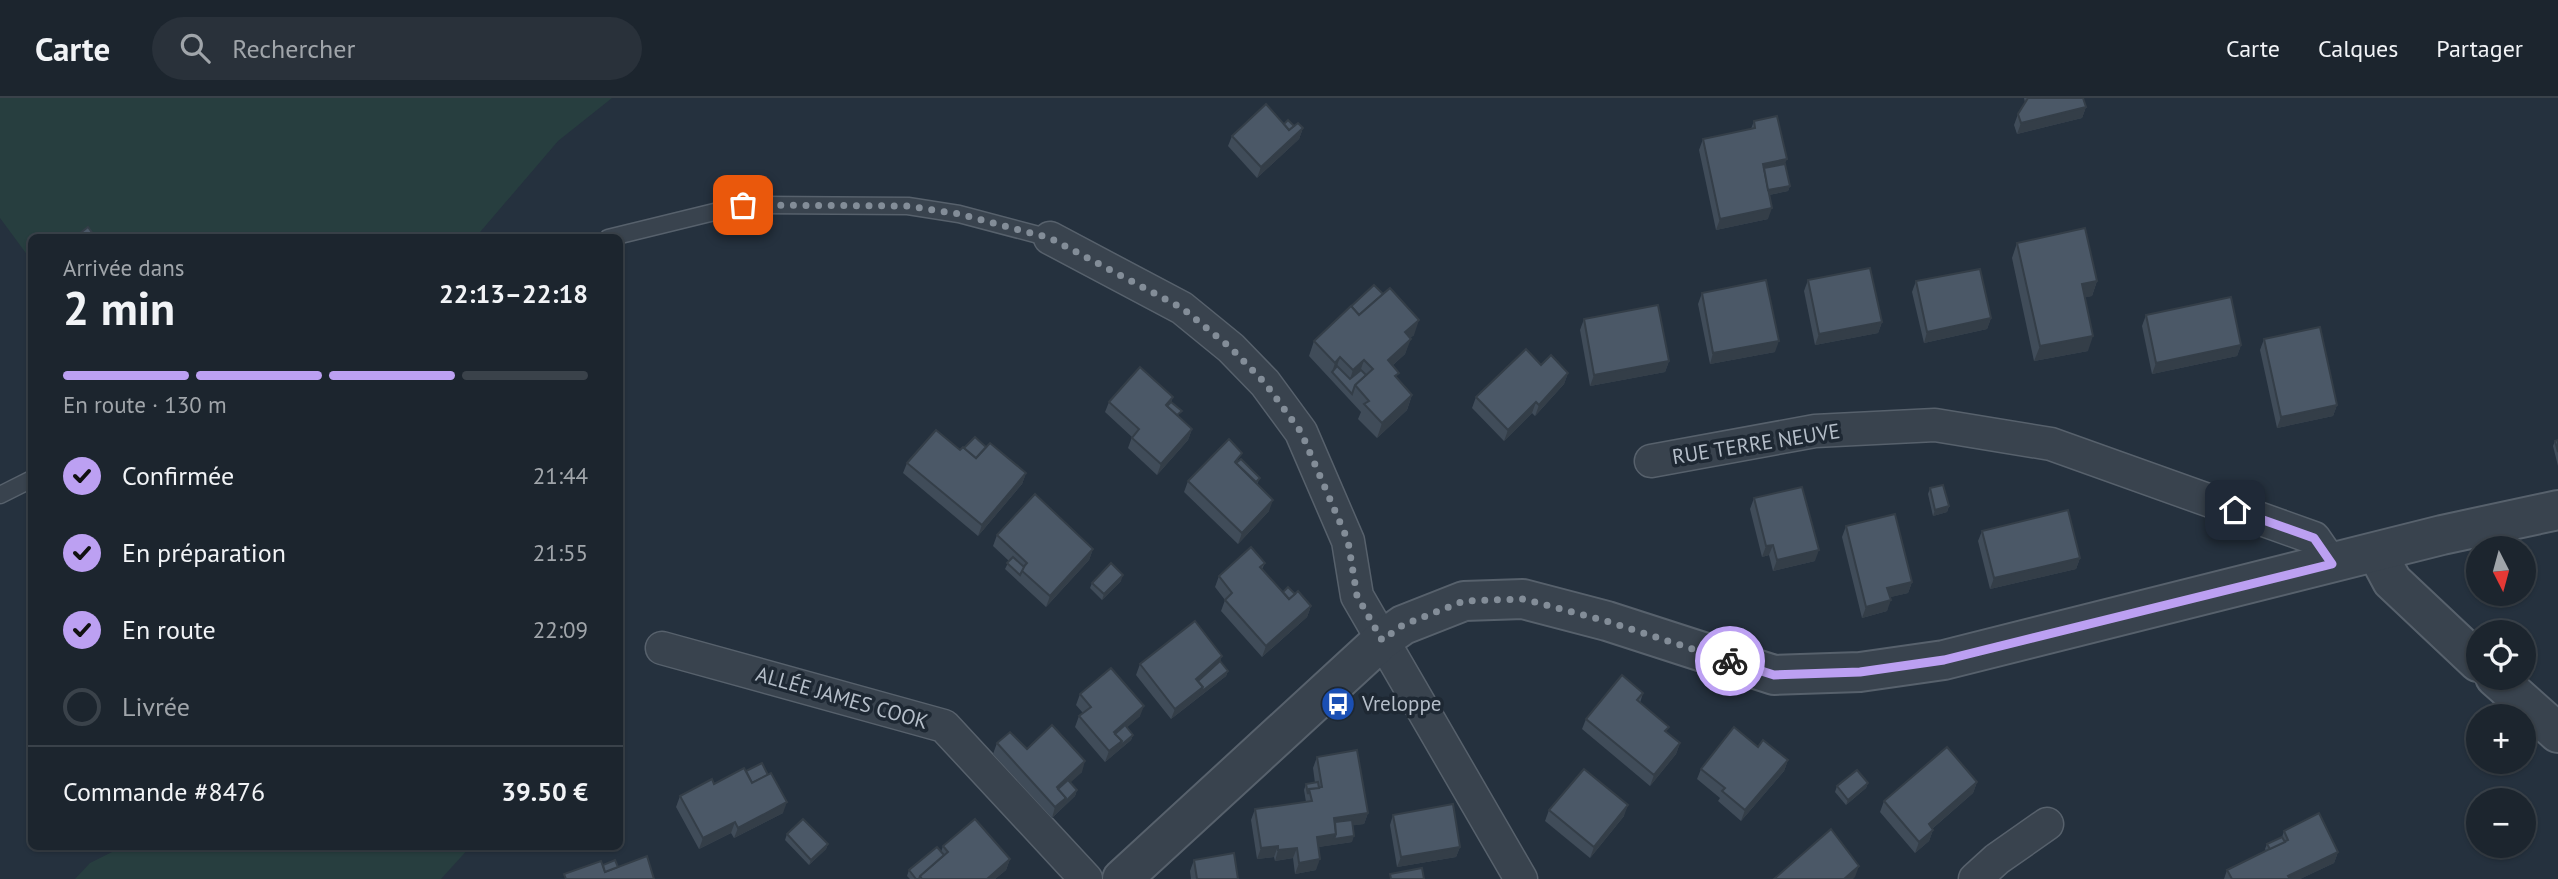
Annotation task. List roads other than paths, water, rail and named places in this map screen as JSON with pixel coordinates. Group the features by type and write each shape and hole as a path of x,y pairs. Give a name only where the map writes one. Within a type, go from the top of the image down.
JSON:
{"street":[{"path":"1050,238 1182,308 1231,348 1265,383 1301,432 1348,541 1357,596 1521,879"},
{"name":"RUE TERRE NEUVE","path":"1651,461 1815,431 1935,425 2051,444 2314,538 2332,564"},
{"path":"1122,879 1382,640 1403,625 1464,601 1523,599 1606,621 1774,675 1860,672 1944,660 2558,510"},
{"path":"2377,553 2392,581 2466,651"},
{"name":"ALLÉE JAMES COOK","path":"662,648 944,726 1086,879"},
{"path":"2509,690 2558,733"},
{"path":"1975,879 1997,859 2047,824"}],"lane":[{"path":"623,234 743,205 908,206 959,214 1050,238"},
{"path":"0,495 28,480"}],"place":[{"name":"Vreloppe","path":"1338,704"}]}
